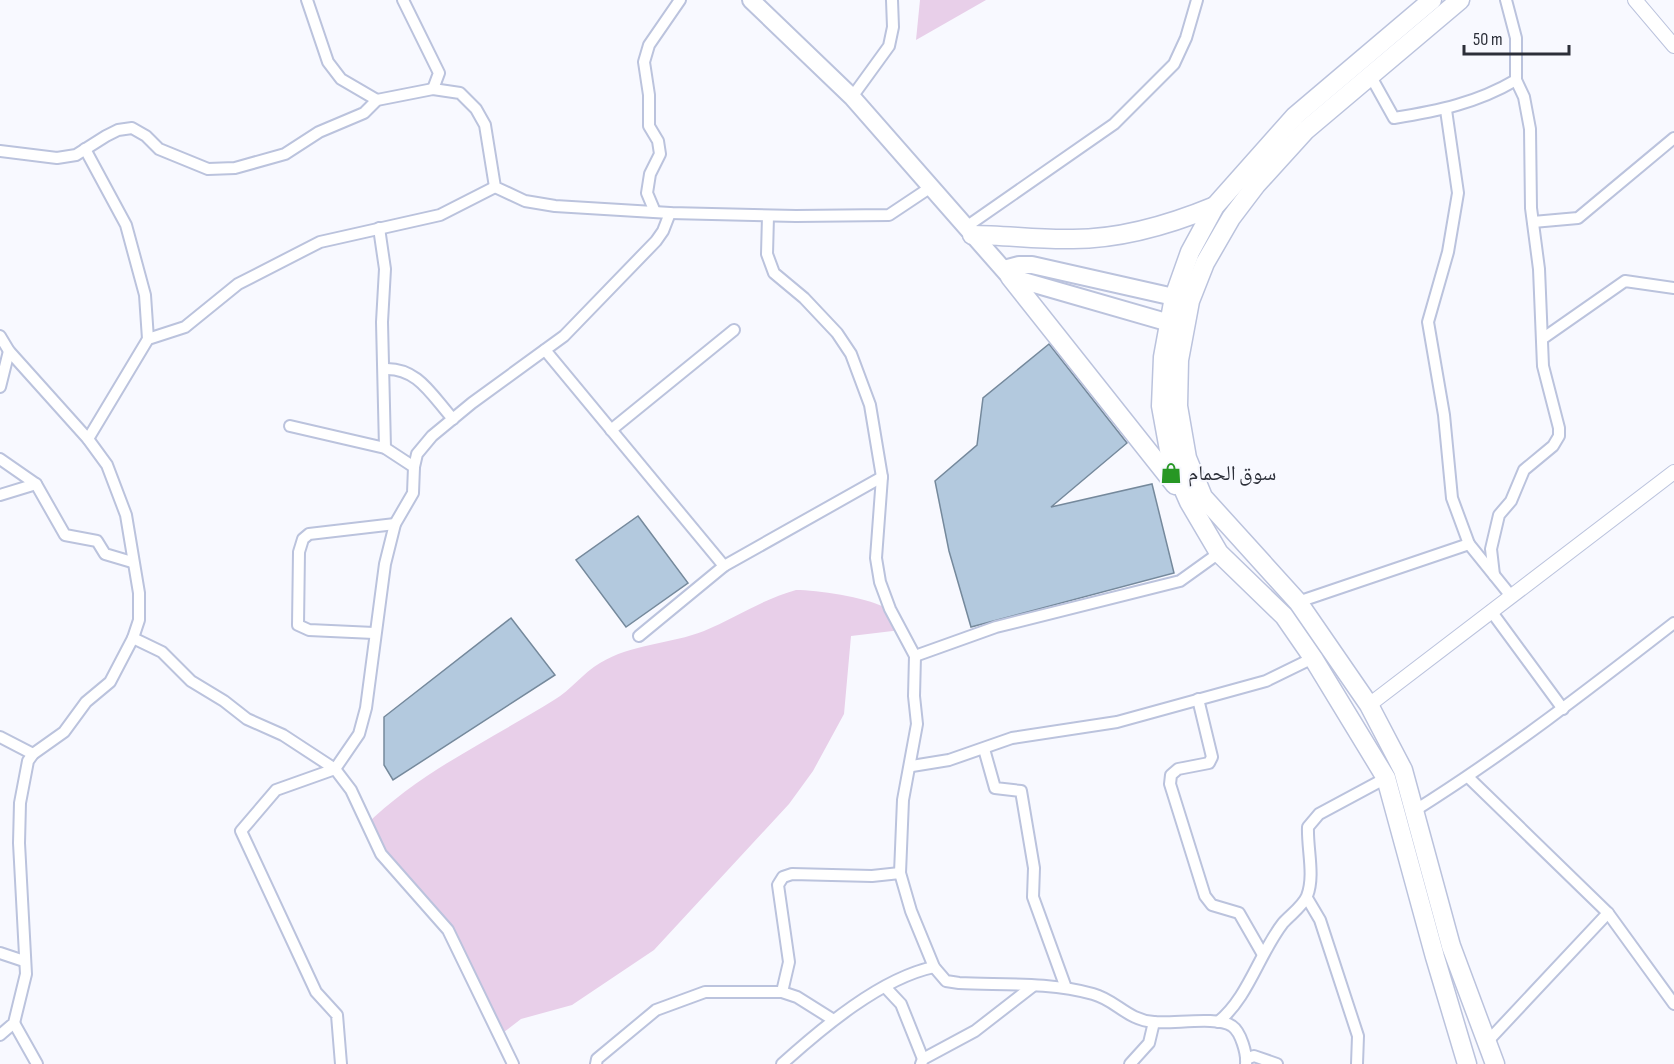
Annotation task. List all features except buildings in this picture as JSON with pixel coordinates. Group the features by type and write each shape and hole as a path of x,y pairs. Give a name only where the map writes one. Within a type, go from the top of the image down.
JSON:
{"main road":[{"path":"751,0 852,97 1007,273 1189,502"},
{"path":"1432,0 1295,116 1215,206 1190,252 1176,325 1163,357 1161,406 1172,461 1189,502 1219,554 1284,616 1313,658 1386,778 1467,1064"},
{"path":"1182,299 1231,218 1257,184 1306,130 1460,0"},
{"path":"969,231 1074,239 1110,236 1146,230 1215,206"},
{"path":"1007,273 1019,265 1032,265 1182,299"},
{"path":"1007,273 1176,325"},
{"path":"1176,325 1179,360 1178,406 1187,458 1203,497 1298,602 1369,705 1403,770 1451,946 1495,1064"}],"street":[{"path":"307,0 328,62 342,79 377,100"},
{"path":"403,0 439,73 433,89"},
{"path":"655,212 647,193 651,174 660,154 658,141 649,126 649,95 644,62 649,45 680,0"},
{"path":"852,97 889,46 893,27 892,0"},
{"path":"969,231 1114,124 1174,64 1186,38 1197,0"},
{"path":"1494,575 1491,549 1499,515 1511,501 1524,470 1553,446 1559,436 1543,366 1539,269 1533,222 1530,129 1524,97 1516,80 1516,38 1506,0"},
{"path":"1635,0 1674,45"},
{"path":"1370,75 1394,118 1446,110 1495,93 1516,80"},
{"path":"0,151 57,158 76,155 118,130 132,128 159,149 208,168 235,168 285,154 319,132 364,113 377,100 396,94 433,89 460,93 476,108 485,124 495,187"},
{"path":"1446,110 1458,192 1448,252 1428,322 1444,415 1452,498 1469,544 1510,596"},
{"path":"1533,222 1578,218 1674,138"},
{"path":"85,149 126,225 145,295 148,339 88,439"},
{"path":"495,187 525,201 545,204 670,213 768,216 889,215 931,187"},
{"path":"148,339 185,327 238,284 320,242 440,215 495,187"},
{"path":"341,1064 337,1015 316,992 241,831 276,790 335,769 359,734 366,708 380,590 395,524 413,492 417,454 453,419 564,336 656,241 670,213"},
{"path":"768,216 767,254 774,273 804,298 837,333 851,354 870,405 882,477 876,558 880,582 890,609 915,656 914,696 917,724 912,765 903,800 900,873 911,911 934,967 946,981 1066,988 1095,994 1133,1018 1154,1022 1218,1022 1232,1026 1239,1035 1246,1062 1254,1056 1277,1064"},
{"path":"379,228 386,269 382,322 385,447"},
{"path":"1542,339 1625,281 1674,288"},
{"path":"611,430 734,330"},
{"path":"0,336 9,351 88,439 107,465 119,490 126,515 132,562 139,593 139,620 133,638 110,682 86,702 64,732 33,754 28,761 20,803 26,974 14,1023 0,1035"},
{"path":"545,350 724,566"},
{"path":"0,387 9,351"},
{"path":"384,369 402,369 413,374 453,419"},
{"path":"290,426 385,447 414,467"},
{"path":"0,459 36,484 65,535 97,540 105,554 132,562"},
{"path":"1369,705 1674,471"},
{"path":"639,636 724,566 882,477"},
{"path":"0,495 36,484"},
{"path":"374,633 309,630 298,625 299,546 309,534 395,524"},
{"path":"1298,602 1469,544"},
{"path":"915,656 996,627 1180,581 1219,554"},
{"path":"1491,611 1563,709"},
{"path":"1414,811 1468,777 1563,709 1674,623"},
{"path":"133,638 162,652 191,681 224,701 247,719 283,735 335,769 351,790 381,854 448,930 513,1064"},
{"path":"912,765 950,760 1012,738 1117,722 1266,681 1313,658"},
{"path":"1198,699 1212,757 1209,763 1178,769 1171,775 1170,784 1205,896 1212,904 1239,913 1263,952"},
{"path":"0,737 33,754"},
{"path":"984,749 995,788 1021,791 1034,868 1033,897 1066,988"},
{"path":"1468,777 1608,913 1674,1004"},
{"path":"1218,1022 1232,1011 1263,952 1283,923 1306,898 1310,887 1308,827 1319,814 1386,778"},
{"path":"782,992 789,962 778,885 783,877 792,874 872,876 900,873"},
{"path":"1306,898 1320,920 1358,1036 1357,1064"},
{"path":"1487,1042 1608,913"},
{"path":"0,953 24,961"},
{"path":"782,1064 832,1019 913,971 934,967"},
{"path":"886,988 901,1004 922,1061 975,1032 1033,986"},
{"path":"596,1064 597,1059 648,1017 668,1005 705,992 782,992 796,997 832,1019"},
{"path":"1130,1064 1149,1043 1154,1022"},
{"path":"14,1023 37,1064"}],"shaded area":[{"path":"920,0 986,0 916,40"},
{"path":"796,590 841,595 876,603 891,614 901,630 851,636 844,714 813,771 789,804 654,950 572,1005 521,1019 500,1035 448,930 365,826 408,789 554,700 600,663 638,648 704,631"}],"place":[{"name":"سوق الحمام","path":"1171,473"}]}
